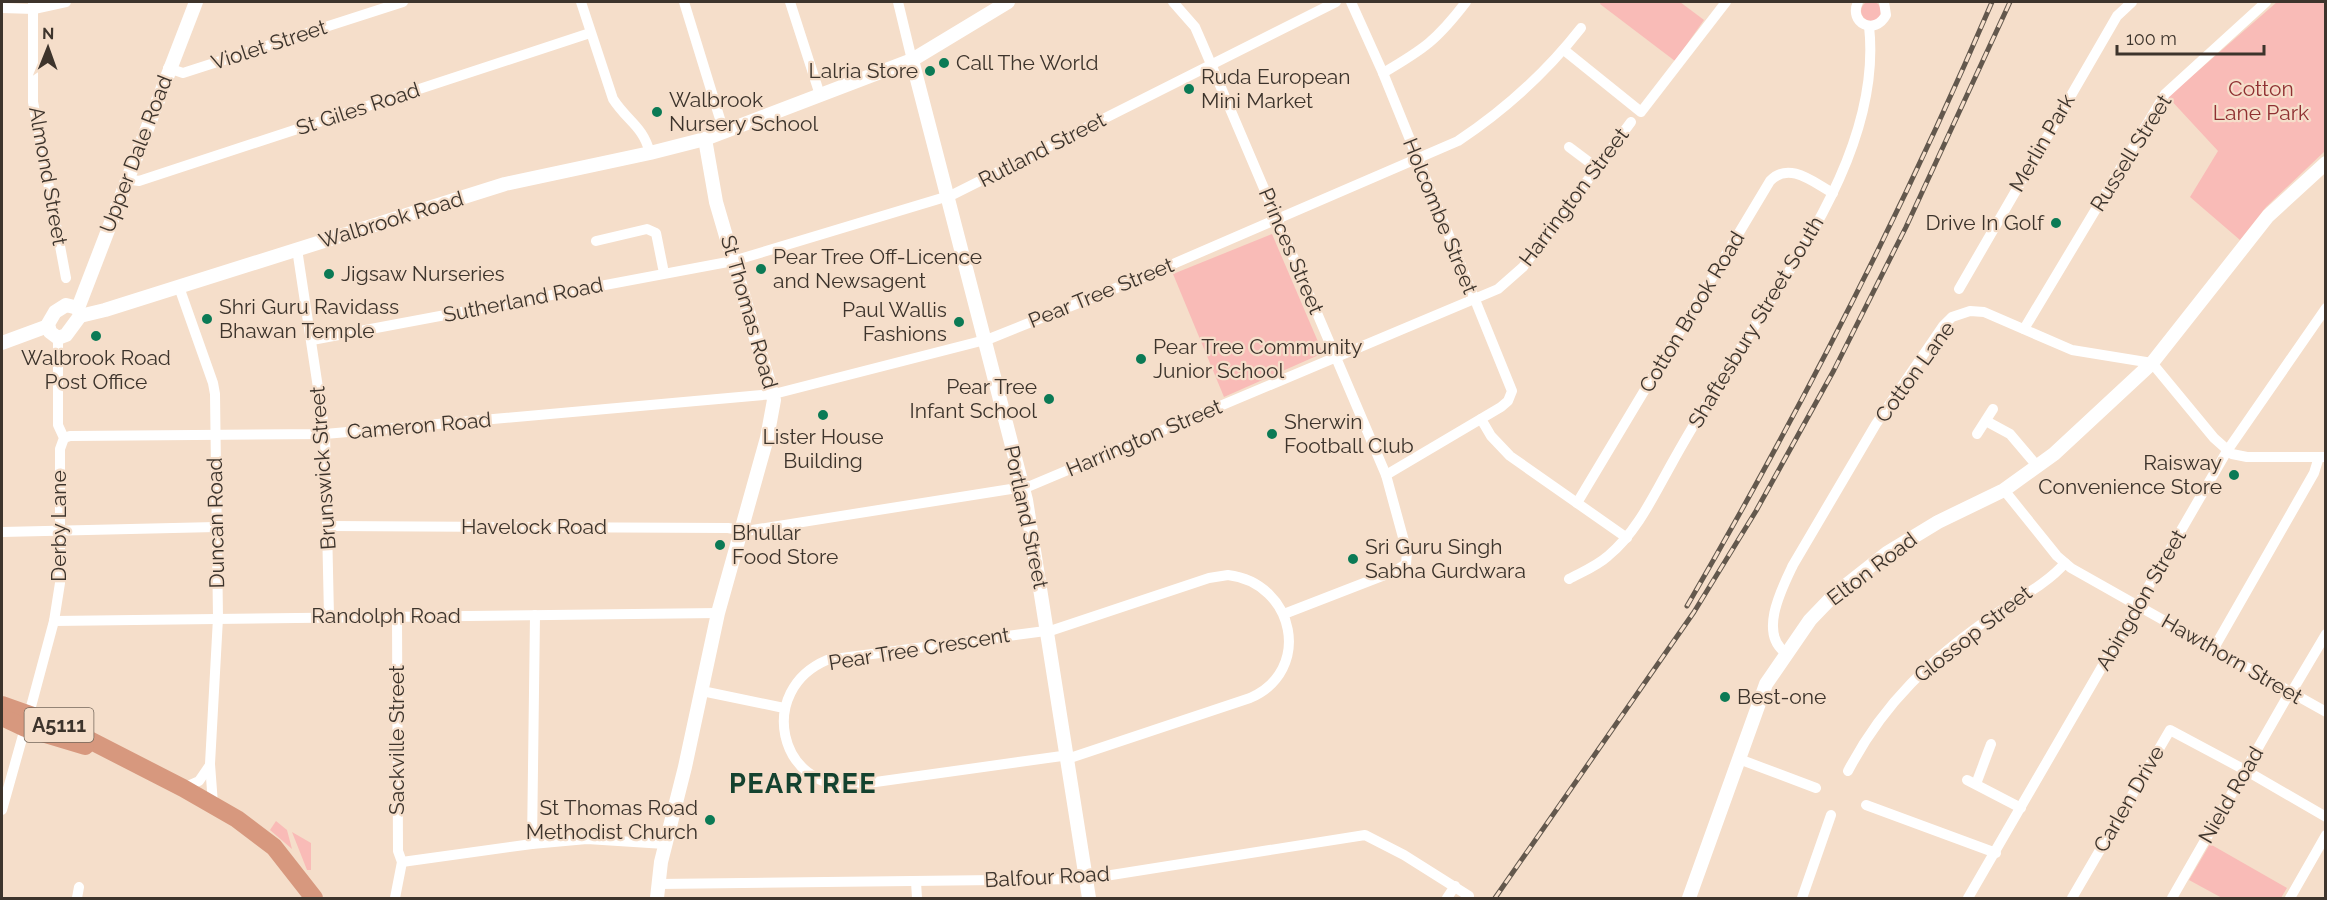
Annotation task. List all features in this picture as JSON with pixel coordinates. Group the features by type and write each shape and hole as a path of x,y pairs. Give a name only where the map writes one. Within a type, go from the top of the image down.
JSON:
{"highway":[{"name":"A5111","path":"2,705 27,721 113,754 213,804 251,828 274,847 314,898"},
{"name":"A5111","path":"2,717 27,721"}],"street":[{"path":"2,8 66,2"},
{"name":"Upper Dale Road","path":"58,338 66,335 79,312 126,179 196,2"},
{"name":"Violet Street","path":"168,68 183,73 403,2"},
{"path":"581,2 612,99 622,113 642,131 650,153"},
{"path":"684,2 724,132"},
{"path":"789,2 820,95"},
{"name":"Portland Street","path":"898,2 1023,488 1089,898"},
{"path":"705,139 912,60 1008,2"},
{"name":"Princes Street","path":"1173,2 1195,27 1337,357 1386,475 1407,552 1406,564 1395,571 1284,614"},
{"name":"Rutland Street","path":"734,261 947,197 1336,2"},
{"name":"Holcombe Street","path":"1351,2 1383,73 1512,391 1507,403 1386,475"},
{"path":"1383,73 1425,48 1443,32 1466,2"},
{"path":"1564,50 1640,110 1726,2"},
{"path":"1858,2 1855,9 1857,18 1869,26 1875,26 1883,20 1887,11 1884,2"},
{"name":"Merlin Park","path":"1959,289 2117,16 2132,2"},
{"name":"Russell Street","path":"2024,329 2164,94 2266,2"},
{"name":"Almond Street","path":"33,5 33,102 66,278"},
{"name":"Shaftesbury Street South","path":"1569,579 1605,559 1626,538 1783,283 1833,193 1847,158 1869,87 1872,52 1869,26"},
{"name":"Pear Tree Street","path":"774,394 984,341 1136,280 1277,218 1418,160 1458,141 1496,116 1540,77 1581,28"},
{"name":"St Giles Road","path":"126,179 140,181 590,33"},
{"name":"Harrington Street","path":"740,530 752,531 1023,488 1475,301 1504,285 1523,267 1631,122"},
{"name":"Walbrook Road","path":"48,326 52,317 64,306 71,305 79,312 105,310 505,184 705,139"},
{"name":"St Thomas Road","path":"657,898 665,844 702,691 718,613 767,438 774,394 717,202 705,139"},
{"path":"1569,147 1597,168"},
{"path":"2214,648 2322,457 2247,457 2228,451 2152,363 2268,216 2325,163"},
{"name":"Cotton Brook Road","path":"1578,503 1770,181 1778,174 1791,172 1833,193"},
{"path":"596,241 647,229 656,233 664,273"},
{"name":"Brunswick Street","path":"297,249 325,434 329,526 329,616"},
{"name":"Sutherland Road","path":"312,340 734,261"},
{"name":"Duncan Road","path":"179,287 213,383 218,618 210,764 213,804"},
{"path":"87,288 91,298 105,310"},
{"name":"Abingdon Street","path":"1968,898 2228,451 2325,308"},
{"name":"Cotton Lane","path":"1786,653 1776,643 1773,628 1780,593 1793,565 1876,424 1943,326 1956,315 1976,311 2072,350 2152,363"},
{"path":"2,343 48,326 50,333 58,338"},
{"name":"Derby Lane","path":"2,810 54,621 60,584 60,449 64,438 58,426 58,338"},
{"name":"Elton Road","path":"1689,898 1766,684 1786,653 1824,605 1874,562 1938,522 2004,490 2038,467 2152,363"},
{"name":"Cameron Road","path":"64,438 325,434 774,394"},
{"path":"1977,434 1994,409"},
{"path":"1481,419 1491,436 1509,456 1626,538"},
{"path":"1986,421 2010,434 2038,467"},
{"name":"Hawthorn Street","path":"2004,490 2065,563 2325,712"},
{"name":"Havelock Road","path":"329,526 740,530"},
{"path":"2,532 216,528"},
{"name":"Glossop Street","path":"1848,771 1873,728 1920,672 1960,639 2065,563"},
{"name":"Pear Tree Crescent","path":"1221,575 1241,578 1264,588 1275,599 1284,614 1289,642 1286,659 1279,674 1256,696 1083,754 854,785 833,784 808,772 795,757 783,728 784,708 797,681 821,663 834,658 1047,630 1221,575"},
{"name":"Randolph Road","path":"54,621 718,613"},
{"path":"532,844 535,615"},
{"name":"Sackville Street","path":"395,898 402,862 398,851 397,616"},
{"name":"Nield Road","path":"2172,898 2325,634"},
{"path":"702,691 784,708"},
{"name":"Carlen Drive","path":"2072,898 2168,732 2176,731 2325,817"},
{"path":"1991,744 1972,782 2021,808"},
{"path":"1739,759 1816,788"},
{"path":"183,788 203,778 210,764"},
{"path":"1866,805 1996,853"},
{"path":"1802,898 1831,815"},
{"name":"Balfour Road","path":"658,884 1086,879 1365,835 1469,896"},
{"path":"2290,898 2325,835"},
{"path":"402,862 532,844 587,839 665,844"},
{"path":"916,882 917,898"},
{"path":"1447,898 1455,886"}],"green space":[{"path":"1871,1 1878,4 1881,11 1878,18 1871,21 1864,18 1861,11 1864,4"},
{"path":"1601,2 1680,2 1704,20 1675,61 1600,4"},
{"name":"Cotton Lane Park","path":"2277,2 2325,2 2325,151 2266,207 2240,240 2190,197 2218,151 2168,97"},
{"path":"1272,234 1322,351 1321,354 1224,397 1173,274"},
{"path":"276,821 287,830 292,849 270,830"},
{"path":"292,832 311,843 311,870 307,870"},
{"path":"2210,844 2287,888 2281,898 2222,898 2189,880"}],"railway":[{"path":"1687,606 1770,458 1849,308 1923,157 1992,2"},
{"path":"1495,898 1694,612 1756,511 1834,370 1906,227 2010,2"}],"place":[{"name":"Call The World","path":"944,63"},
{"name":"Lalria Store","path":"930,71"},
{"name":"Ruda European Mini Market","path":"1189,89"},
{"name":"Walbrook Nursery School","path":"657,112"},
{"name":"Drive In Golf","path":"2056,223"},
{"name":"Pear Tree Off-Licence and Newsagent","path":"761,269"},
{"name":"Jigsaw Nurseries","path":"329,274"},
{"name":"Shri Guru Ravidass Bhawan Temple","path":"207,319"},
{"name":"Paul Wallis Fashions","path":"959,322"},
{"name":"Walbrook Road Post Office","path":"96,336"},
{"name":"Pear Tree Community Junior School","path":"1141,359"},
{"name":"Pear Tree Infant School","path":"1049,399"},
{"name":"Lister House Building","path":"823,415"},
{"name":"Sherwin Football Club","path":"1272,434"},
{"name":"Raisway Convenience Store","path":"2234,475"},
{"name":"Bhullar Food Store","path":"720,545"},
{"name":"Sri Guru Singh Sabha Gurdwara","path":"1353,559"},
{"name":"Best-one","path":"1725,697"},
{"name":"St Thomas Road Methodist Church","path":"710,820"}],"district":[{"name":"PEARTREE","path":"803,784"}]}
